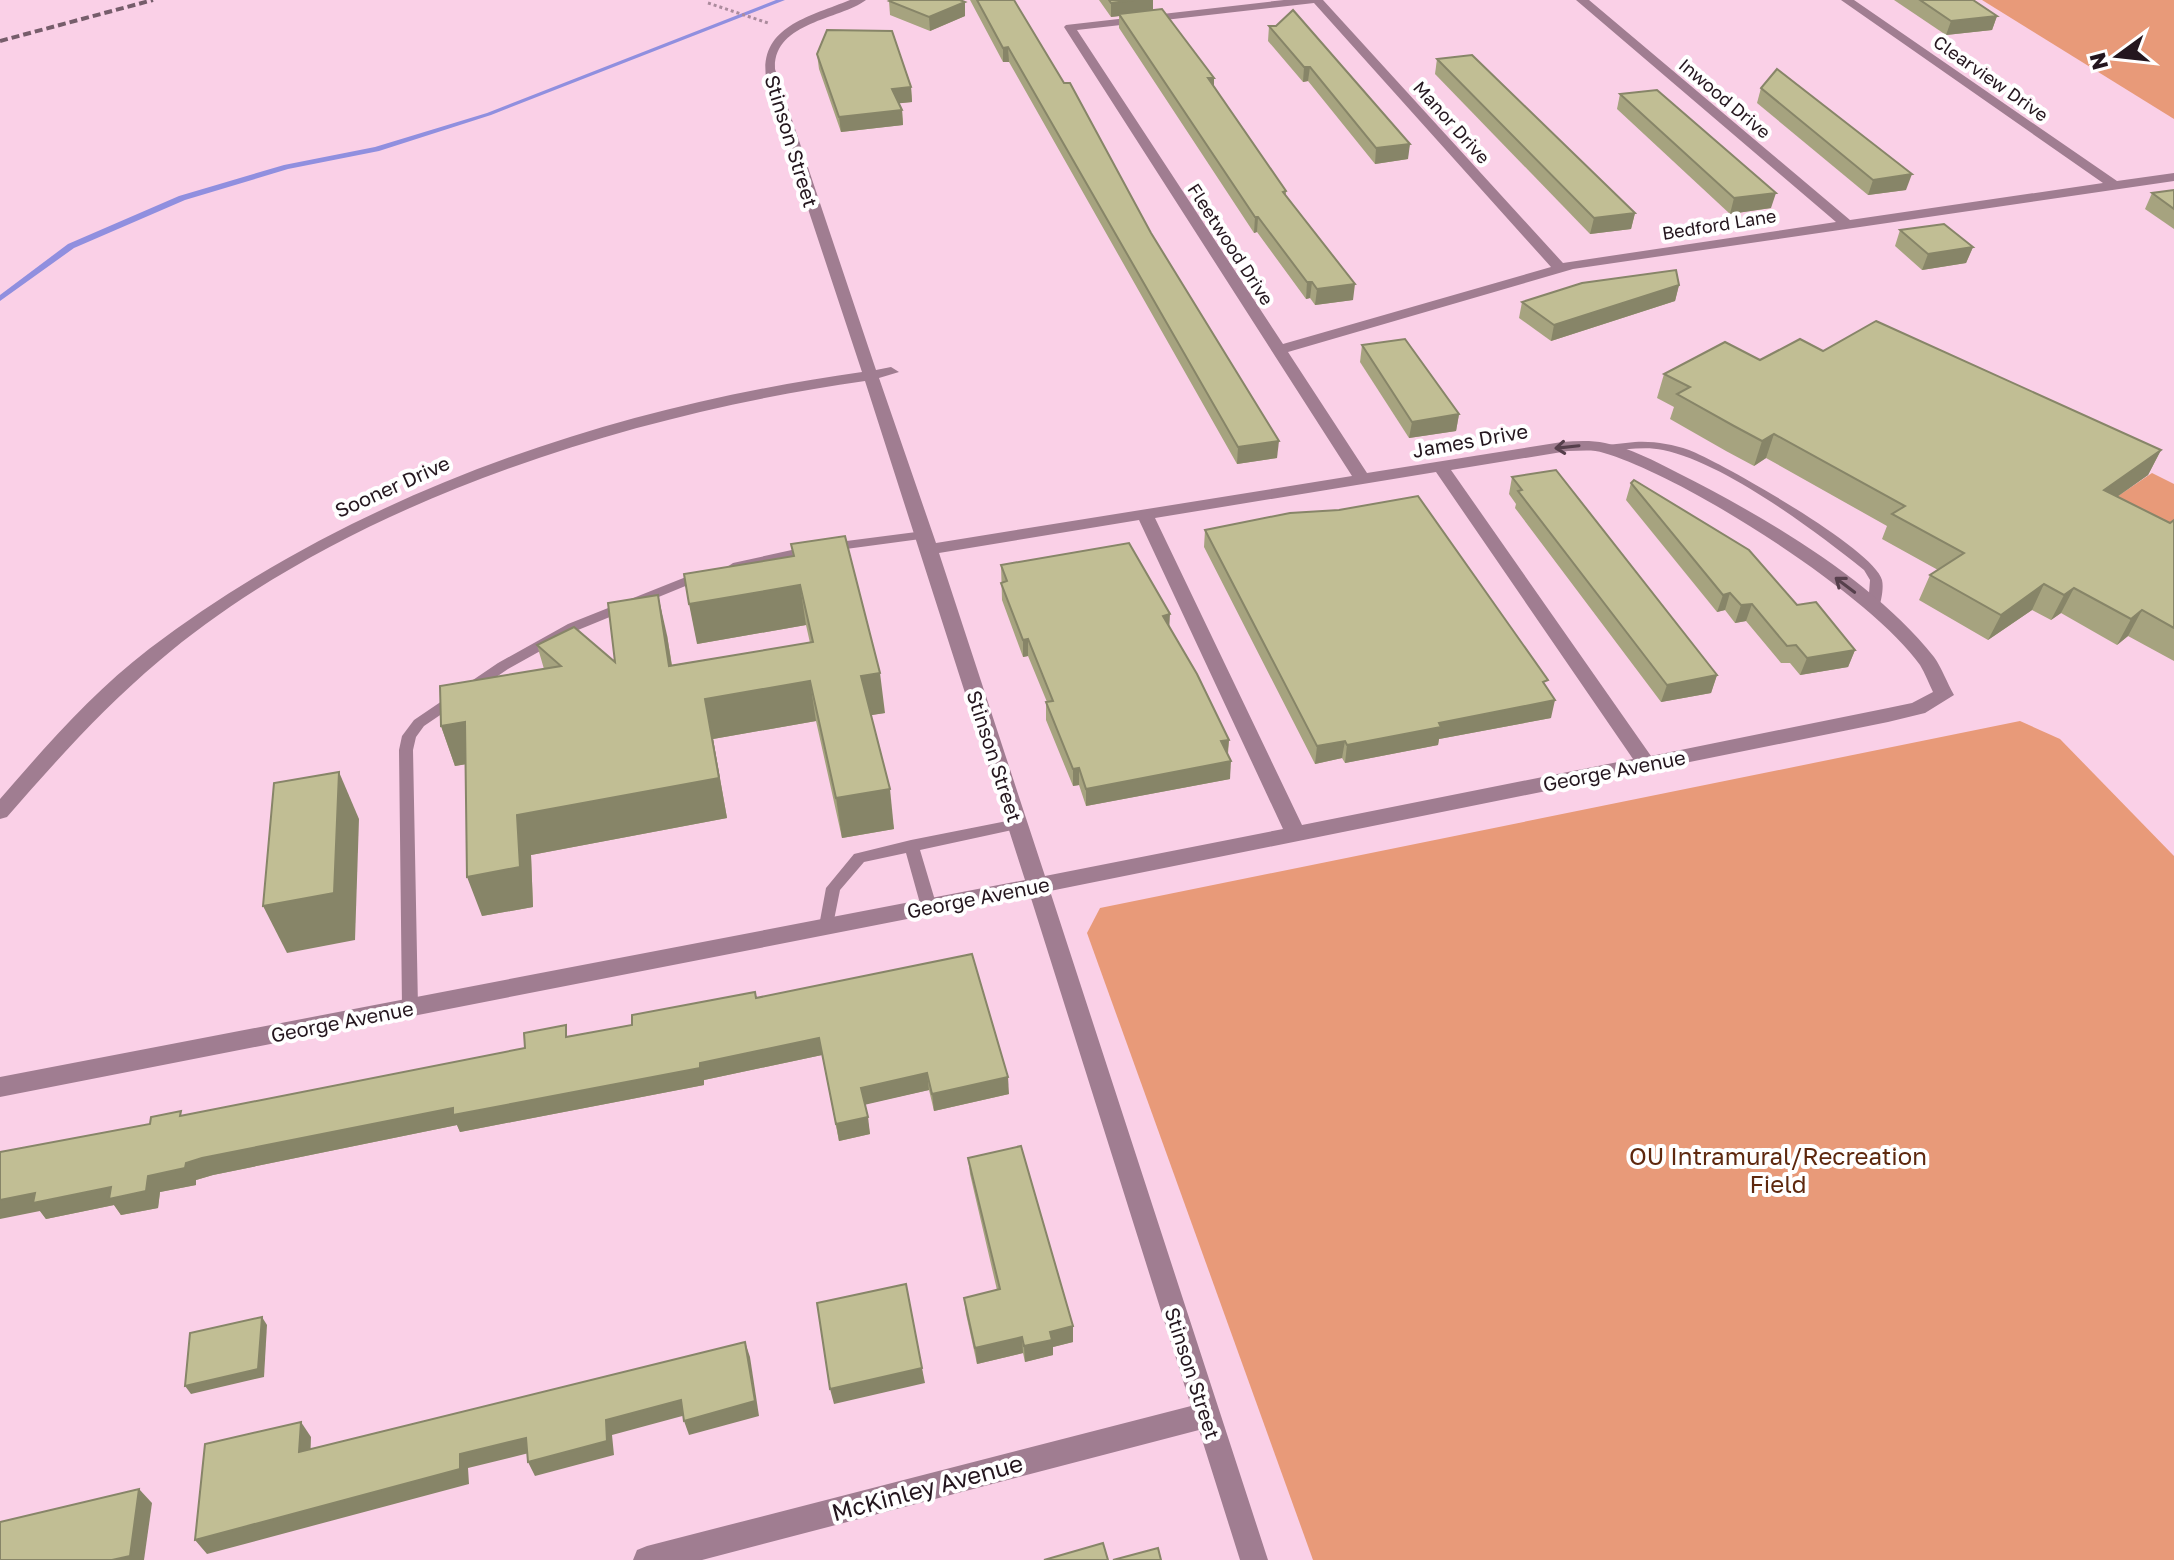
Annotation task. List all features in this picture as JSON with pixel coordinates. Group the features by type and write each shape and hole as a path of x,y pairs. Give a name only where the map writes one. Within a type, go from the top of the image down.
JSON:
{"street":[{"name":"Stinson Street","path":"860,0 786,35 773,50 769,64 797,161 926,542 1254,1560"},
{"name":"Fleetwood Drive","path":"1316,0 1070,27 1363,480"},
{"name":"Manor Drive","path":"1316,0 1560,268"},
{"name":"Inwood Drive","path":"1582,0 1845,223"},
{"name":"Clearview Drive","path":"1847,0 2114,185"},
{"name":"Bedford Lane","path":"1278,350 1560,268 1845,223 2174,177"},
{"name":"Sooner Drive","path":"0,812 86,716 170,642 225,603 343,531 431,490 597,432 749,394 891,372"},
{"name":"James Drive","path":"926,542 1145,515 1562,447 1607,448 1670,475 1737,512 1809,558 1874,607 1923,656 1940,683"},
{"path":"1441,467 1646,763"},
{"path":"1145,515 1296,834"},
{"name":"George Avenue","path":"0,1087 1037,886 1918,708 1940,700 1944,695 1940,683"},
{"name":"McKinley Avenue","path":"647,1560 1206,1415"}],"lane":[{"path":"1607,448 1664,447 1704,463 1769,498 1869,568 1876,580 1874,607"},
{"path":"410,1007 406,750 409,736 419,723 503,666 573,627 704,574 792,552 926,542"},
{"path":"827,926 833,888 859,858 1017,824"},
{"path":"911,845 929,907"}],"path":[{"path":"708,3 757,20"}],"green space":[{"path":"1982,0 2174,0 2174,119"},
{"path":"2152,473 2174,484 2174,520 2168,524 2115,498"},
{"name":"OU Intramural/Recreation Field","path":"2020,721 2060,739 2174,856 2174,1560 1313,1560 1087,933 1100,908"}],"building":[{"path":"891,0 960,0 965,2 929,17"},
{"path":"977,0 1014,0 1064,83 1070,83 1151,233 1279,441 1238,447 1008,47 1003,48"},
{"path":"1920,0 1973,0 1997,16 1951,21"},
{"path":"1162,9 1214,78 1208,78 1286,191 1283,192 1355,284 1317,289 1312,282 1307,282 1255,217 1119,14"},
{"path":"1293,10 1410,144 1376,148 1310,67 1304,67 1269,26 1276,26"},
{"path":"827,30 892,31 911,87 892,89 902,110 839,117 817,54"},
{"path":"1472,55 1635,213 1594,218 1437,59"},
{"path":"1777,69 1912,174 1873,180 1761,88"},
{"path":"1657,90 1776,193 1734,198 1620,94"},
{"path":"2174,190 2174,209 2152,193"},
{"path":"1944,224 1973,247 1928,254 1900,230"},
{"path":"1676,270 1679,285 1554,325 1522,302 1582,283"},
{"path":"1876,321 2161,450 2104,490 2170,523 2174,520 2174,628 2142,610 2131,619 2074,588 2064,595 2044,584 2001,615 1930,575 1964,553 1892,514 1905,506 1774,434 1762,441 1734,426 1677,394 1690,387 1664,374 1725,342 1760,360 1800,339 1823,351"},
{"path":"1405,339 1459,414 1412,422 1362,345"},
{"path":"1556,470 1717,675 1667,685 1518,491 1522,490 1512,477"},
{"path":"1634,480 1749,550 1797,605 1816,602 1855,650 1807,658 1796,645 1787,646 1752,604 1741,605 1730,593 1723,595 1631,483"},
{"path":"1418,496 1548,680 1543,682 1555,700 1439,723 1441,727 1347,745 1345,741 1317,746 1205,530 1290,513 1339,510"},
{"path":"845,536 880,673 861,676 890,789 836,798 810,681 705,699 719,778 517,815 520,867 467,877 465,722 441,726 440,686 561,666 537,645 574,627 615,662 608,603 658,595 669,666 813,642 800,585 689,604 684,574 794,556 791,544"},
{"path":"1129,543 1170,614 1163,616 1197,674 1229,740 1221,741 1231,761 1086,789 1079,768 1073,769 1046,702 1053,701 1028,639 1023,640 1001,583 1007,581 1001,565"},
{"path":"339,772 334,893 263,906 274,783"},
{"path":"972,954 1008,1077 932,1094 927,1073 861,1088 868,1117 836,1124 819,1038 700,1063 700,1068 453,1115 453,1108 202,1158 186,1163 185,1168 148,1176 146,1191 109,1199 111,1187 33,1203 35,1193 0,1200 0,1152 150,1124 151,1117 181,1111 180,1116 525,1048 524,1033 566,1025 566,1037 632,1025 632,1015 755,992 756,998"},
{"path":"1021,1146 1073,1326 1050,1332 1052,1340 1024,1346 1022,1337 975,1348 964,1298 1000,1289 968,1158"},
{"path":"906,1284 922,1368 830,1389 817,1303"},
{"path":"262,1317 258,1369 185,1386 190,1333"},
{"path":"745,1342 755,1401 684,1421 681,1400 606,1420 607,1441 528,1462 526,1438 460,1454 460,1469 195,1540 205,1444 301,1422 299,1452"},
{"path":"139,1489 130,1556 112,1560 0,1560 0,1522"},
{"path":"1103,1543 1108,1560 1044,1560"},
{"path":"1158,1548 1161,1560 1113,1560"}],"waterway":[{"path":"0,299 71,246 182,198 287,167 376,149 489,114 782,0"}],"railway":[{"path":"0,41 153,0"}]}
